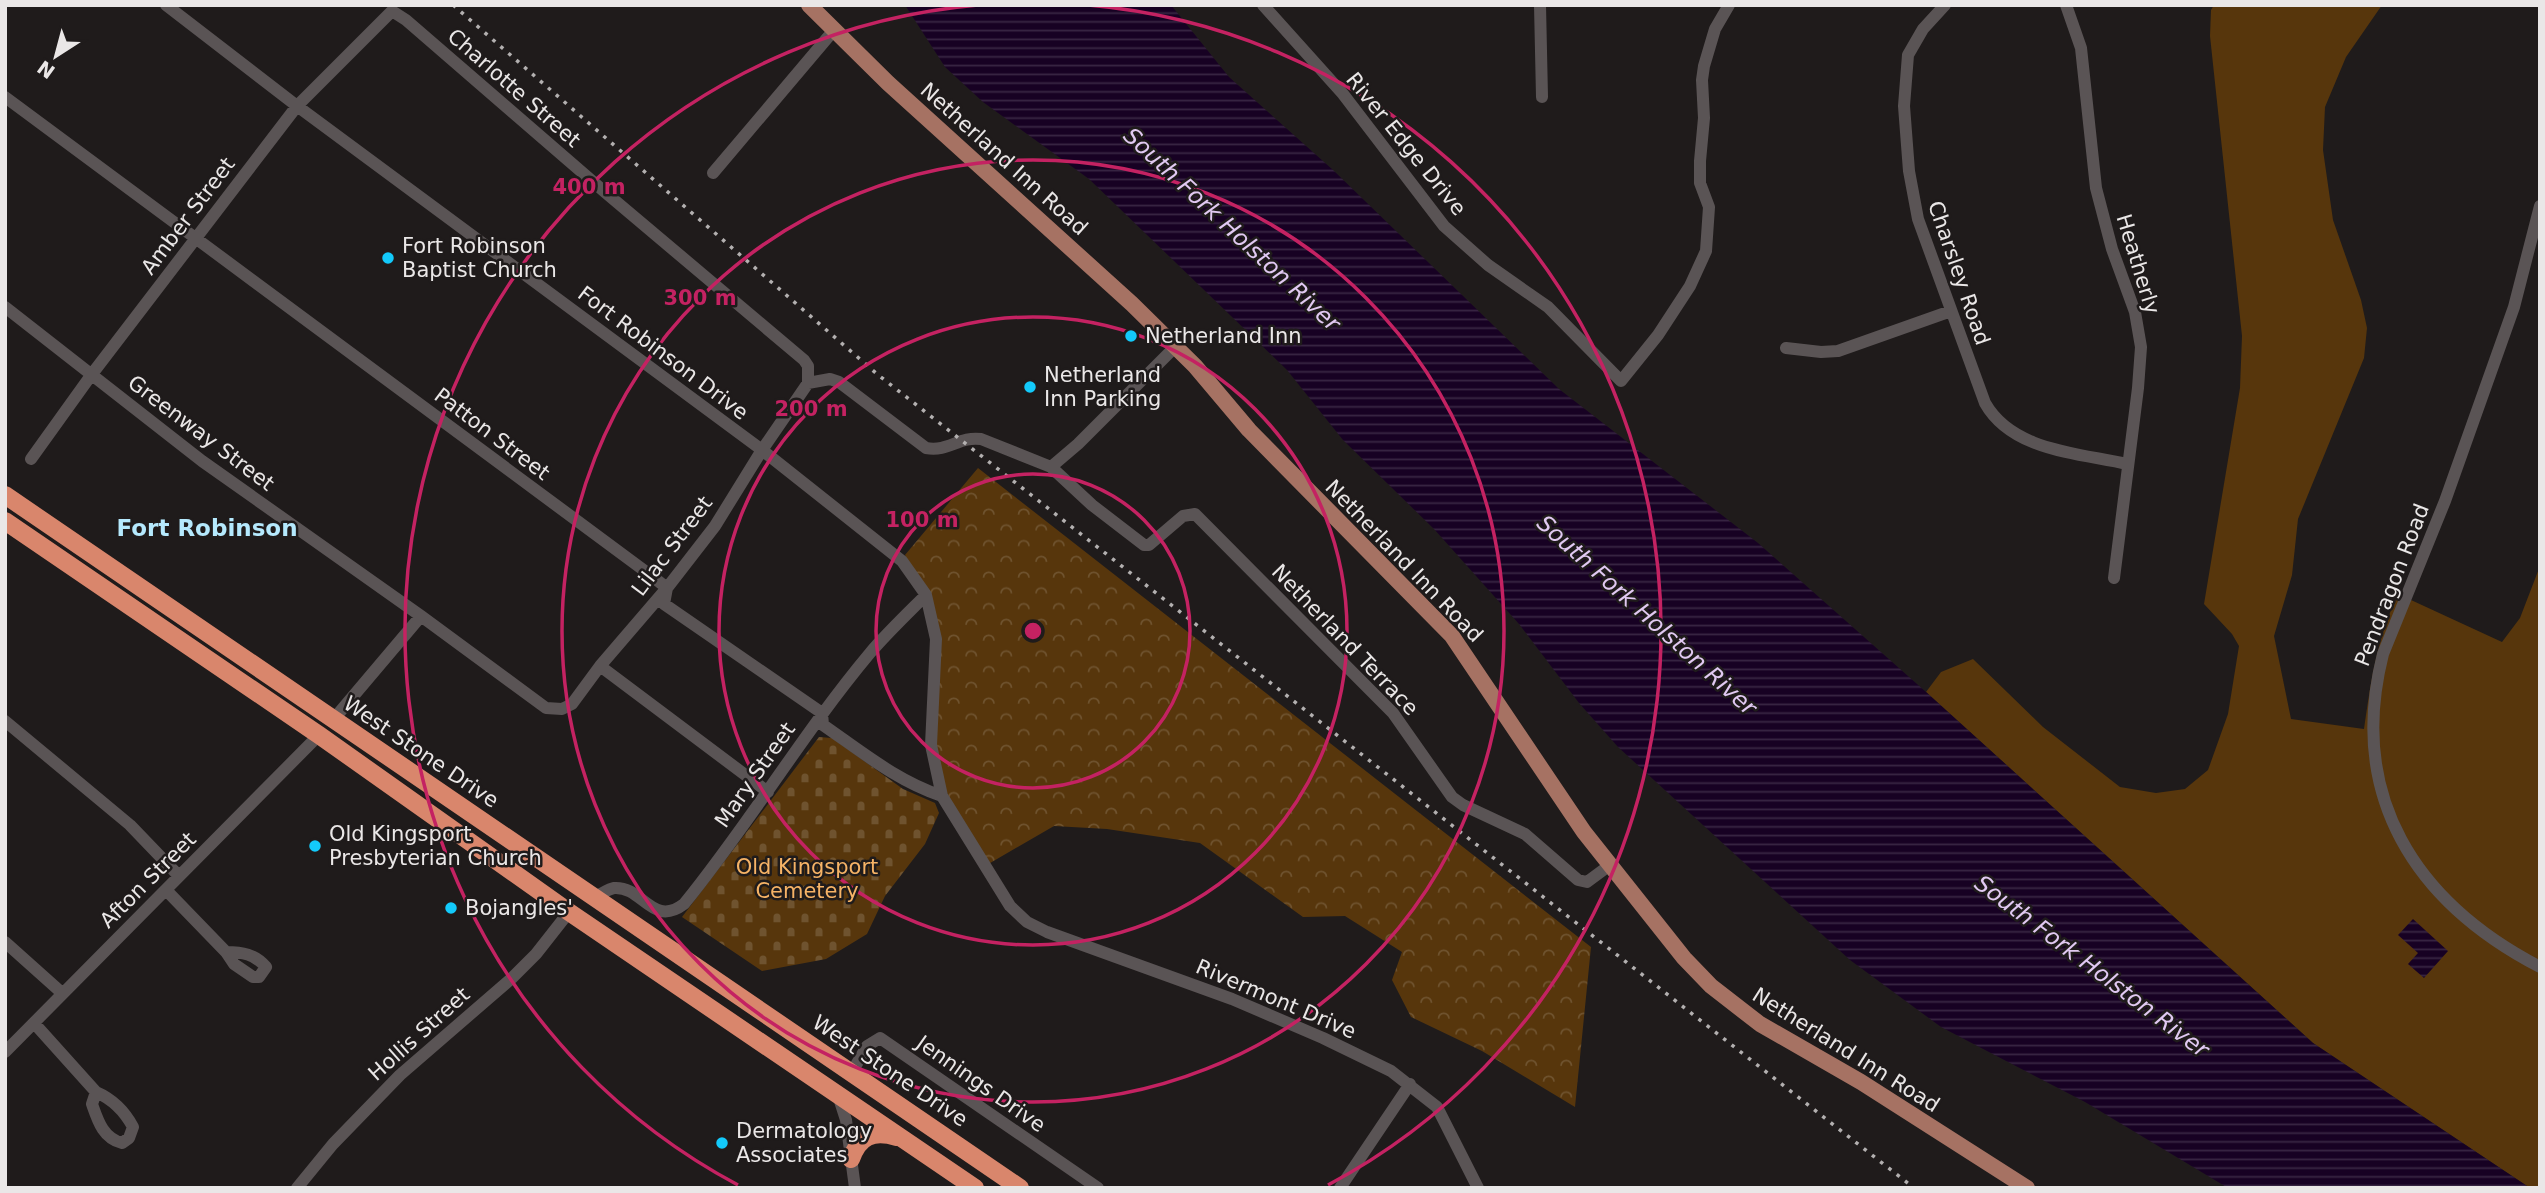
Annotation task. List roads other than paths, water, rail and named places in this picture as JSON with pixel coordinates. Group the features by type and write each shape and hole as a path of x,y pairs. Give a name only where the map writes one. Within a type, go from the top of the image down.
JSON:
{"highway":[{"name":"West Stone Drive","path":"5,495 1020,1188"},
{"name":"West Stone Drive","path":"5,521 569,912 975,1188"},
{"path":"318,736 334,720"},
{"path":"422,779 418,794 424,811"},
{"path":"569,912 594,897"},
{"path":"838,1095 852,1072"},
{"path":"851,1159 856,1144 868,1136 891,1135 905,1139"}],"main road":[{"name":"Netherland Inn Road","path":"809,5 1034,217 1104,277 1195,366 1249,430 1452,636 1558,795 1684,958 1735,1007 1760,1024 1861,1082 2027,1188"}],"street":[{"name":"Fort Robinson Drive","path":"166,5 297,106 762,450 902,561 926,595 936,639 930,745 942,796 1010,906"},
{"name":"River Edge Drive","path":"1263,5 1343,94 1444,226 1488,265 1548,307 1621,382 1671,316 1690,286 1706,251 1709,207 1700,183 1704,118 1702,80 1715,29 1729,5"},
{"path":"1540,5 1542,97"},
{"name":"Charsley Road","path":"1945,5 1914,41 1908,55 1904,106 1912,194 1918,219 1985,403 2007,430 2032,442 2127,464"},
{"name":"Heatherly","path":"2066,5 2081,48 2096,188 2112,249 2135,312 2141,365 2114,578"},
{"name":"Amber Street","path":"31,459 195,237 297,106 391,11"},
{"name":"Charlotte Street","path":"391,11 406,20 804,360 808,366 808,383"},
{"path":"713,173 835,30"},
{"name":"Patton Street","path":"5,97 667,588 664,604 822,713 823,725 894,775 918,788 942,796"},
{"name":"Pendragon Road","path":"2540,206 2514,307 2445,501 2383,654 2372,715 2380,789 2397,834 2413,859 2455,908 2505,947 2540,967"},
{"name":"Greenway Street","path":"5,307 202,461 422,616 546,708"},
{"path":"1786,348 1838,351 1951,311"},
{"path":"808,383 830,379 839,382 926,448 938,450 971,438 981,439 1051,467 1175,347"},
{"name":"Lilac Street","path":"546,708 562,709 572,704 600,666 667,588 715,526 808,383"},
{"name":"Netherland Terrace","path":"1051,467 1092,505 1144,545 1149,545 1187,514 1195,514 1393,713 1452,797 1463,805 1525,834 1578,880 1587,881 1610,865"},
{"name":"Mary Street","path":"594,897 614,888 628,892 660,911 676,911 691,895 768,792 822,713 871,651 926,595"},
{"path":"334,720 422,616"},
{"path":"600,666 768,792"},
{"path":"5,721 130,825 179,876"},
{"name":"Afton Street","path":"5,1052 318,736"},
{"path":"166,890 226,952"},
{"name":"Rivermont Drive","path":"1010,906 1027,922 1047,932 1231,999 1371,1060 1410,1084 1437,1107 1478,1188"},
{"name":"Hollis Street","path":"297,1188 333,1144 400,1075 536,954 569,912"},
{"path":"5,942 62,993"},
{"path":"34,1023 96,1092"},
{"name":"Jennings Drive","path":"852,1072 867,1046 880,1038 1098,1188"},
{"path":"1340,1188 1410,1084"},
{"path":"838,1095 846,1120 855,1188"}],"water":[{"name":"South Fork Holston River","path":"905,5 1171,5 1229,77 1333,170 1559,389 1758,543 2313,1043 2530,1188 2228,1188 2085,1102 1941,1027 1850,960 1618,747 1579,703 1519,624 1434,529 1343,440 1287,370 1089,179 983,102 945,67"},
{"path":"2413,919 2448,951 2424,978 2408,964 2418,953 2398,935"}],"railway":[{"path":"453,5 877,374 1914,1188"}],"place":[{"name":"Fort Robinson Baptist Church","path":"388,258"},
{"name":"Netherland Inn","path":"1131,336"},
{"name":"Netherland Inn Parking","path":"1030,387"},
{"name":"Old Kingsport Presbyterian Church","path":"315,846"},
{"name":"Bojangles'","path":"451,908"},
{"name":"Dermatology Associates","path":"722,1143"}],"district":[{"name":"Fort Robinson","path":"207,528"}],"park label":[{"name":"Old Kingsport Cemetery","path":"807,879"}]}
